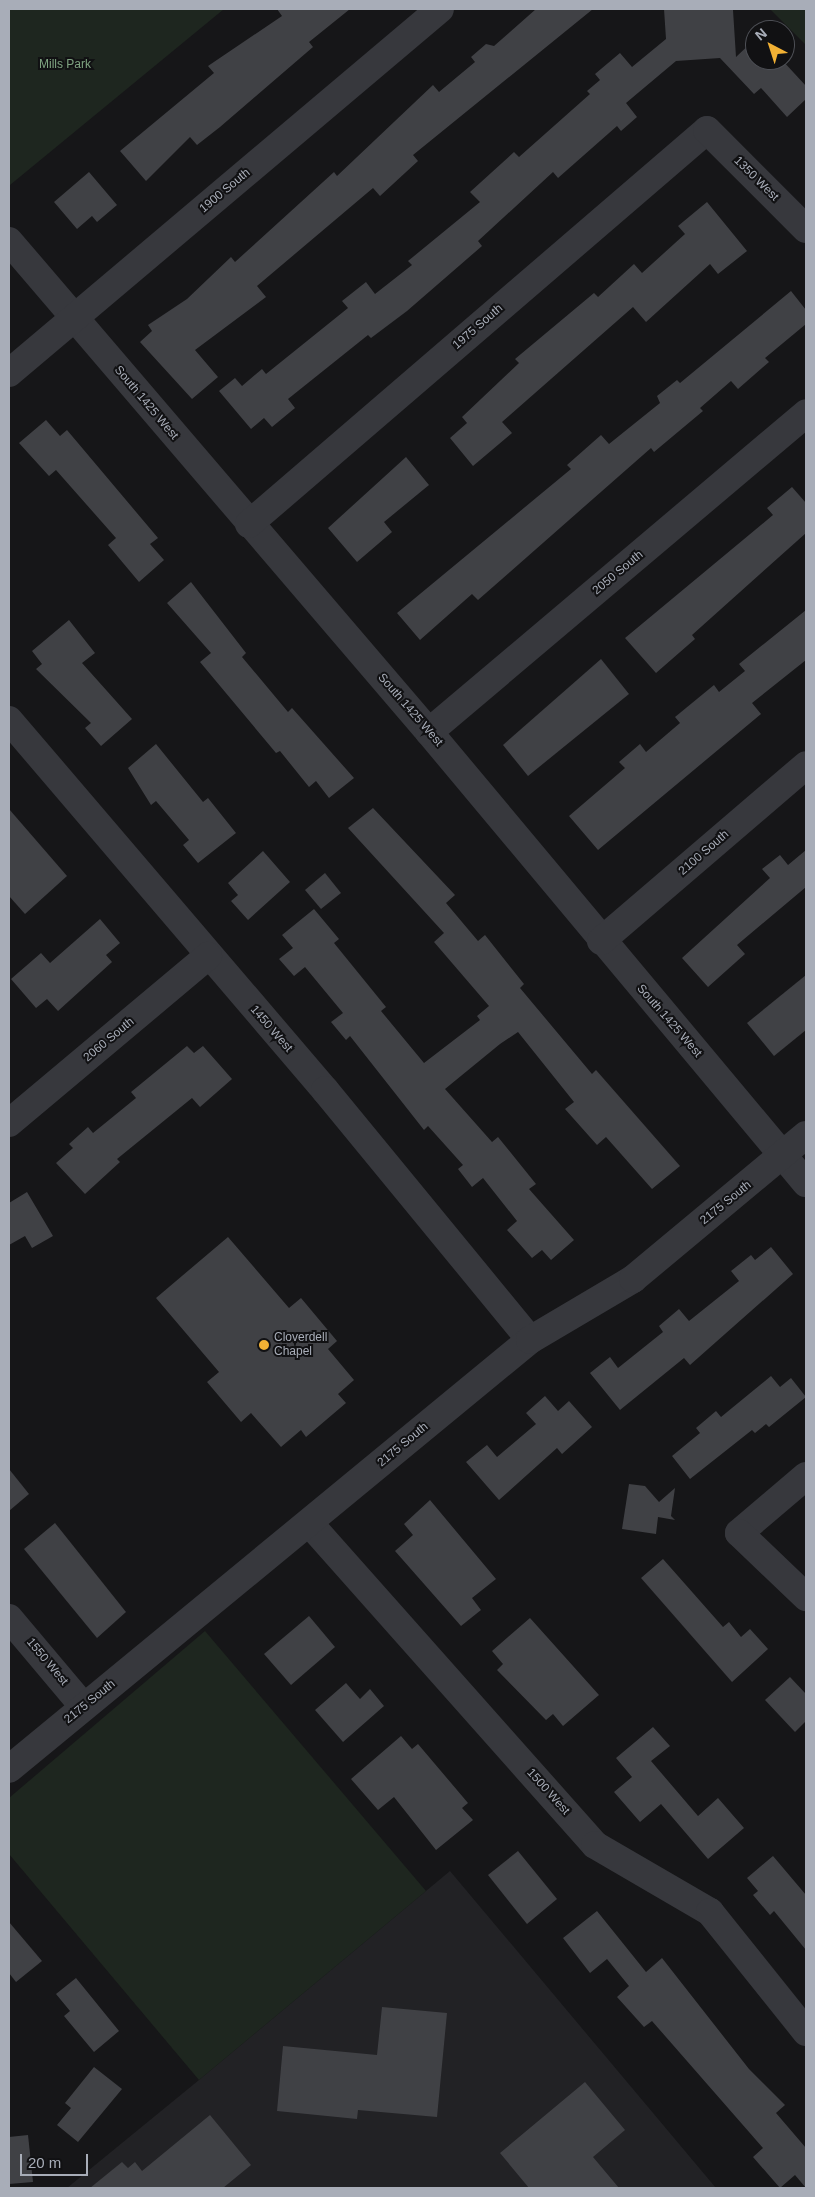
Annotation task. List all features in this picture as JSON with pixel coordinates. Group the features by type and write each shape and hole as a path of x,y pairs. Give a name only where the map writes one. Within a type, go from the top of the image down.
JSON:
{"street":[{"name":"1900 South","path":"9,373 440,9"},
{"name":"1350 West","path":"707,130 806,229"},
{"name":"1975 South","path":"249,524 707,130"},
{"name":"South 1425 West","path":"9,241 249,524 429,732 601,941 806,1183"},
{"name":"2050 South","path":"429,732 806,413"},
{"name":"1450 West","path":"9,720 530,1340"},
{"name":"2100 South","path":"601,941 806,765"},
{"name":"2060 South","path":"9,1123 208,956"},
{"name":"2175 South","path":"9,1769 310,1524 530,1340 633,1279 806,1135"},
{"path":"806,1476 739,1533 806,1597"},
{"name":"1500 West","path":"310,1524 595,1845 710,1912 806,2032"},
{"name":"1550 West","path":"9,1618 84,1707"}],"shaded area":[{"path":"450,1871 716,2188 67,2188 199,2080"}],"green space":[{"name":"Mills Park","path":"9,9 224,9 10,185"},
{"path":"770,9 806,9 806,45 795,34 795,20 781,20"},
{"path":"205,1631 426,1891 199,2080 9,1854 9,1798"}],"building":[{"path":"277,9 350,9 309,42 313,47 220,127 197,145 190,137 146,181 120,151 214,73 208,66 282,16"},
{"path":"536,9 593,9 413,155 418,161 380,196 373,188 257,286 266,297 195,350 218,377 192,399 140,342 152,331 148,325 187,299 231,257 235,262 334,172 337,176 433,85 439,92 475,62 471,57 486,44 494,46"},
{"path":"664,9 733,10 736,57 745,48 745,70 791,70 806,86 806,99 787,117 761,88 754,94 720,58 676,61 626,103 637,117 621,131 617,126 558,178 553,172 478,241 482,246 407,311 371,338 368,335 288,399 295,408 272,427 264,418 251,429 219,391 235,378 242,386 262,369 266,374 348,308 342,301 366,282 375,294 412,265 408,261 480,202 470,192 514,152 519,157 590,94 587,91 600,80 595,74 620,53 632,67 666,39"},
{"path":"89,172 117,205 97,222 92,216 77,229 54,202"},
{"path":"707,202 747,251 718,274 710,264 646,322 633,307 502,422 512,433 473,466 450,438 467,423 462,417 519,363 515,359 594,293 598,297 634,264 642,273 685,234 678,226"},
{"path":"791,291 806,310 806,324 765,358 769,362 738,389 731,381 700,408 703,411 654,452 651,448 478,600 472,594 420,640 397,613 571,469 567,465 601,435 609,444 660,403 657,396 677,380 680,383"},
{"path":"46,420 60,436 67,430 158,538 150,544 164,560 139,582 108,545 116,538 56,470 49,476 19,443"},
{"path":"406,457 429,485 384,522 392,532 357,562 328,528"},
{"path":"792,487 806,503 806,533 692,635 695,639 656,673 625,638 773,515 767,508"},
{"path":"191,582 246,653 242,657 288,712 292,708 354,778 329,798 316,781 309,787 280,751 276,753 200,662 211,653 167,603"},
{"path":"806,610 806,660 752,703 761,714 598,850 569,816 625,768 619,762 640,744 646,752 680,723 675,717 714,685 719,692 745,671 739,664"},
{"path":"69,620 95,653 82,663 132,719 101,746 85,728 91,723 36,669 42,664 32,651"},
{"path":"601,659 629,694 528,776 503,745"},
{"path":"156,744 203,802 208,798 236,833 198,863 183,845 189,840 156,801 151,805 128,768"},
{"path":"373,808 455,895 446,903 478,941 485,935 524,984 520,988 592,1074 596,1070 680,1166 652,1189 606,1137 597,1145 565,1109 574,1102 518,1032 500,1044 445,1089 492,1142 498,1137 536,1184 529,1189 574,1240 551,1260 542,1250 532,1258 507,1230 517,1221 483,1178 472,1187 458,1169 463,1165 428,1126 424,1130 350,1036 346,1040 331,1022 343,1013 305,967 294,976 279,959 293,948 282,935 314,909 339,939 334,943 386,1007 381,1011 424,1063 480,1020 477,1016 489,1006 434,942 444,933 348,828"},
{"path":"9,809 67,876 25,914 9,896"},
{"path":"806,850 806,887 737,945 745,954 708,987 682,958 770,878 762,869 780,855 788,865"},
{"path":"263,851 290,882 248,920 231,901 238,895 228,883"},
{"path":"325,873 341,893 321,909 305,890"},
{"path":"100,919 120,943 106,955 112,962 58,1011 47,999 36,1008 11,979 41,953 50,963"},
{"path":"806,975 806,1030 774,1056 747,1023"},
{"path":"187,1046 194,1053 203,1046 232,1079 200,1107 192,1098 117,1159 120,1162 85,1194 56,1163 73,1148 69,1144 88,1127 93,1133 136,1098 131,1092"},
{"path":"27,1192 53,1236 32,1248 25,1236 9,1245 9,1203"},
{"name":"Cloverdell Chapel","path":"228,1237 289,1308 301,1298 337,1341 328,1349 354,1380 338,1394 346,1403 306,1437 301,1430 281,1447 251,1413 241,1422 207,1382 219,1372 156,1298"},
{"path":"771,1247 793,1274 690,1365 684,1358 620,1410 590,1373 610,1357 618,1368 663,1332 659,1326 679,1309 689,1321 739,1281 731,1271 751,1255 755,1260"},
{"path":"771,1376 780,1387 791,1378 806,1397 769,1427 766,1424 755,1433 752,1430 690,1479 672,1456 700,1433 696,1428 716,1411 721,1417"},
{"path":"545,1396 558,1411 569,1401 592,1427 562,1454 557,1448 499,1500 466,1462 487,1445 497,1457 536,1424 526,1413"},
{"path":"9,1469 29,1494 9,1511"},
{"path":"629,1484 645,1486 659,1502 675,1488 671,1516 675,1520 658,1517 656,1534 622,1529"},
{"path":"430,1500 496,1579 472,1598 481,1610 461,1626 395,1551 413,1535 404,1524"},
{"path":"55,1523 126,1612 97,1638 24,1549"},
{"path":"663,1559 723,1627 729,1622 741,1637 750,1629 768,1649 732,1682 641,1578"},
{"path":"309,1616 335,1647 291,1685 264,1654"},
{"path":"530,1618 599,1695 563,1726 553,1714 546,1720 497,1670 503,1664 492,1651"},
{"path":"790,1677 806,1694 806,1721 795,1732 765,1700"},
{"path":"346,1683 360,1699 370,1689 384,1706 343,1742 315,1710"},
{"path":"653,1727 670,1746 651,1761 698,1816 718,1798 744,1828 708,1859 661,1804 640,1822 614,1792 632,1777 616,1758"},
{"path":"401,1736 412,1749 418,1744 468,1803 462,1808 473,1820 436,1850 394,1797 378,1810 351,1779"},
{"path":"518,1851 557,1899 527,1924 488,1875"},
{"path":"773,1856 806,1895 806,1950 774,1911 770,1915 753,1895 758,1891 747,1878"},
{"path":"597,1911 646,1972 662,1958 749,2069 785,2105 776,2113 806,2148 806,2188 795,2175 780,2188 753,2157 763,2148 652,2021 644,2027 617,1997 629,1986 607,1959 590,1973 563,1938"},
{"path":"9,1922 42,1961 16,1982 9,1973"},
{"path":"76,1978 119,2031 94,2052 64,2016 70,2011 56,1994"},
{"path":"382,2007 447,2013 437,2117 358,2110 357,2119 277,2111 283,2046 377,2055"},
{"path":"94,2067 122,2089 78,2142 57,2125 71,2108 65,2103"},
{"path":"585,2082 625,2130 593,2157 619,2188 529,2188 500,2153"},
{"path":"210,2115 251,2165 223,2188 90,2188 122,2162 128,2168 135,2162 142,2171"},
{"path":"28,2135 33,2182 9,2184 9,2137"}],"place":[{"name":"Cloverdell Chapel","path":"264,1345"}]}
